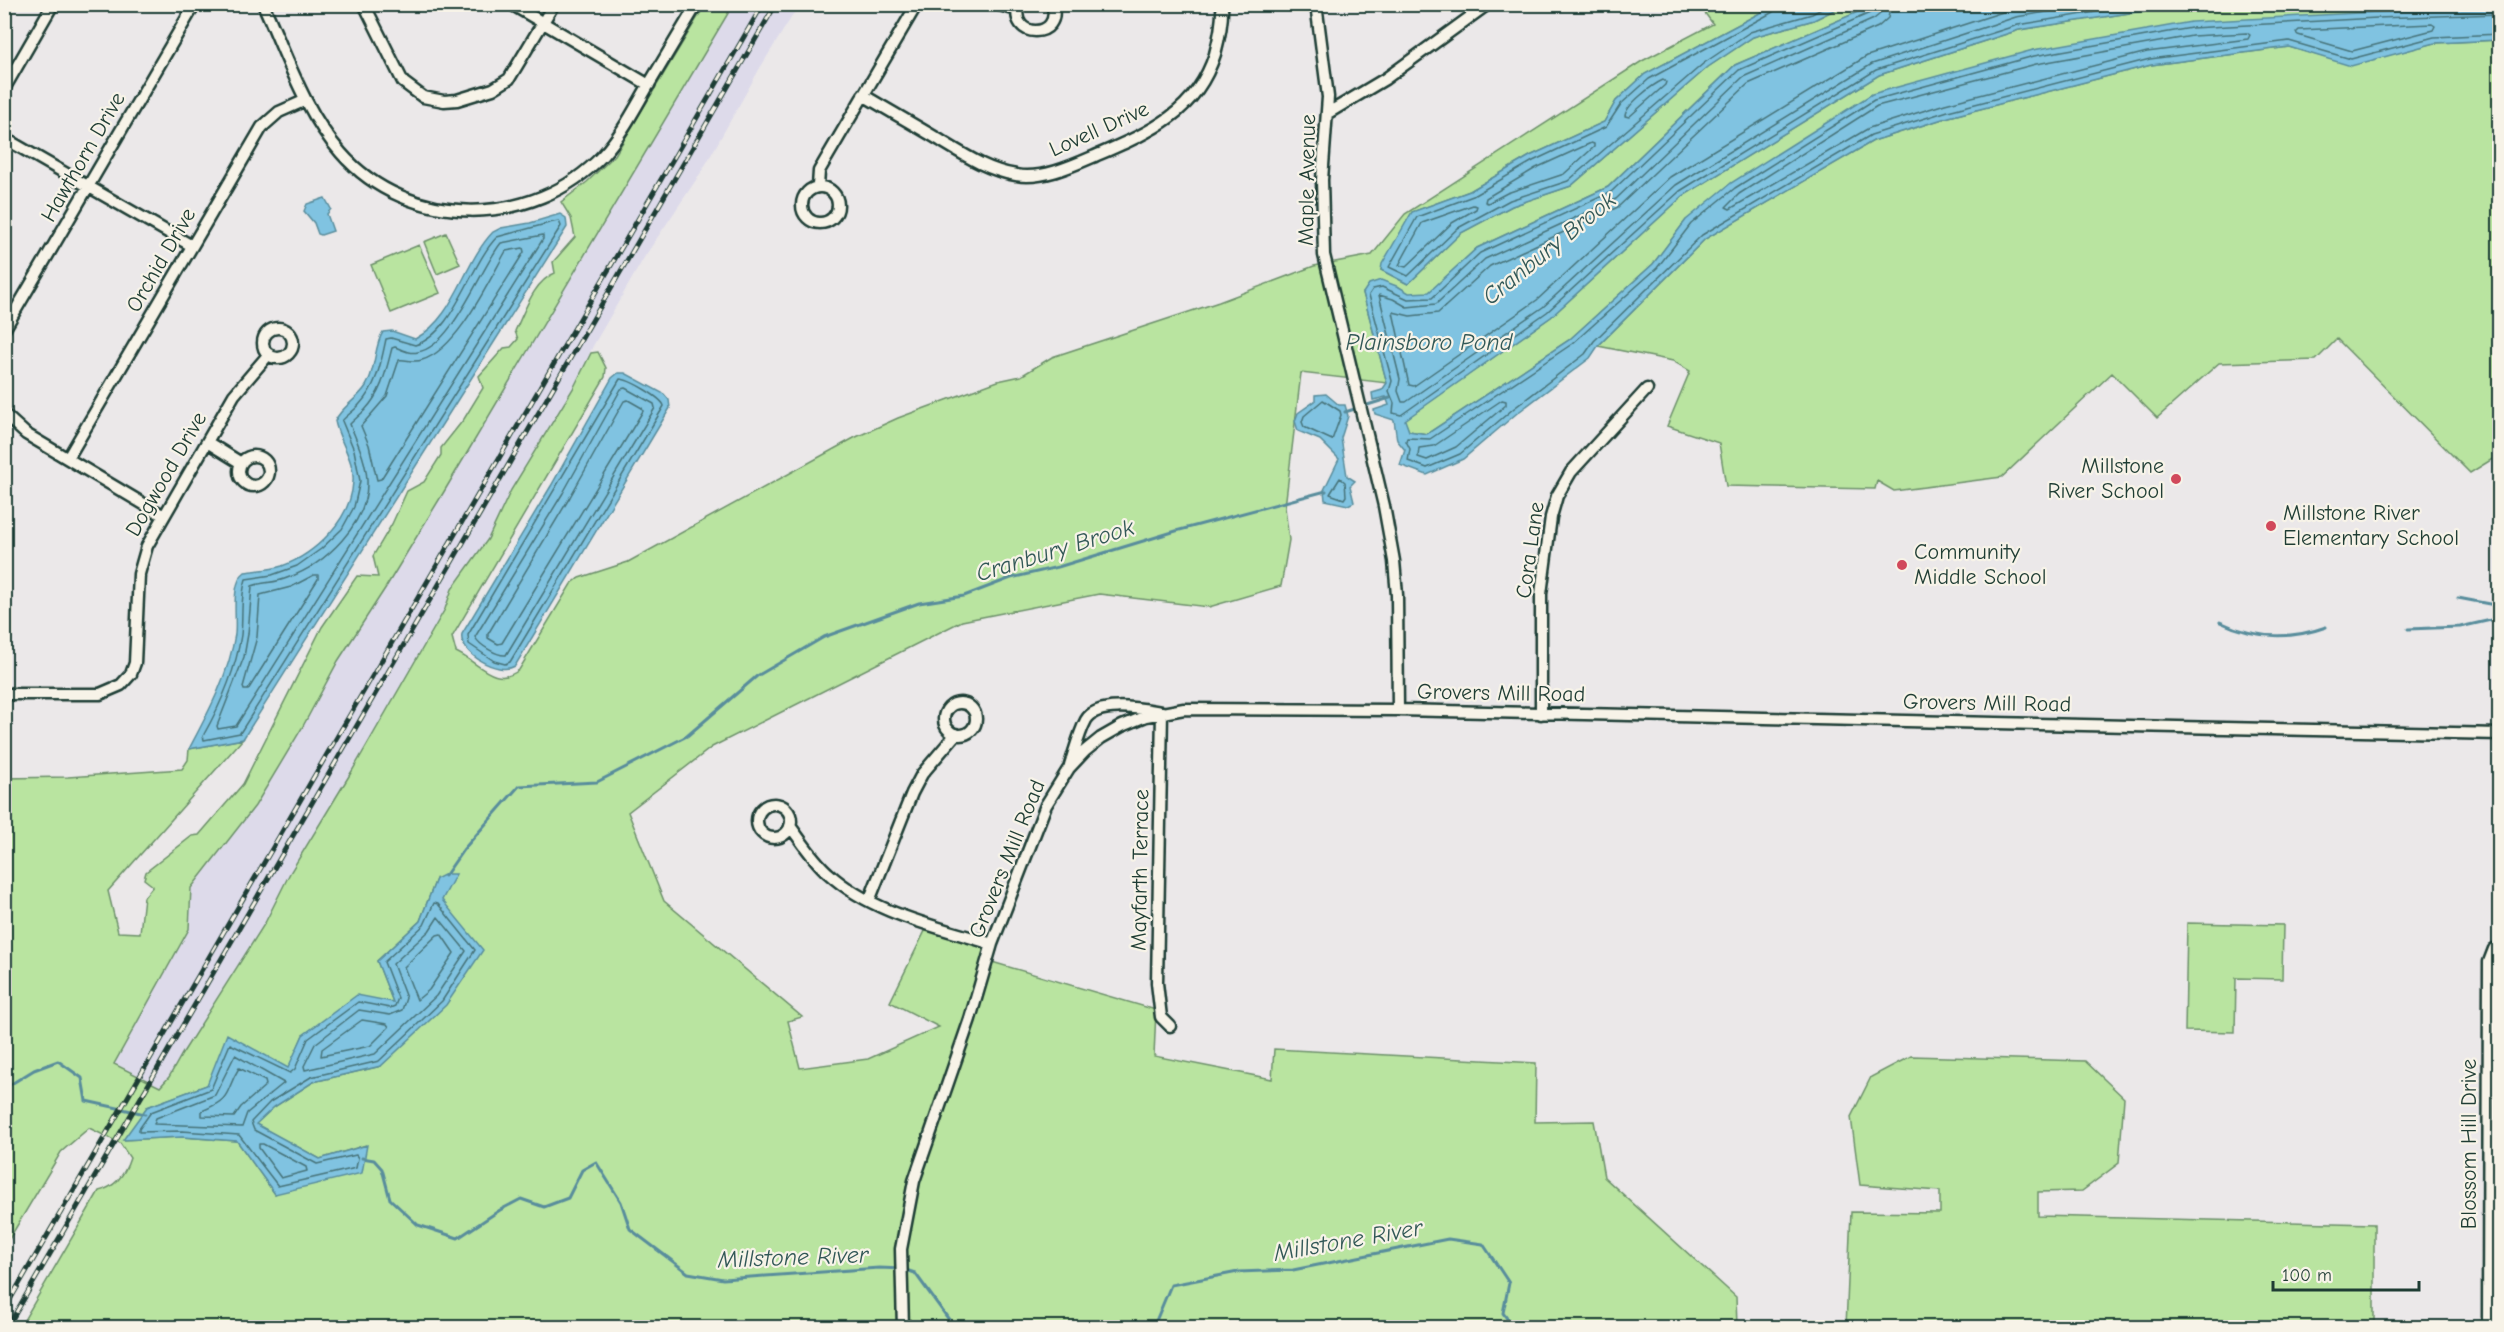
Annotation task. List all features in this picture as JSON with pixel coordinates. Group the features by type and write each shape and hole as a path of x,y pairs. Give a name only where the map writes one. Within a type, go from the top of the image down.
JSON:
{"street":[{"path":"4,89 53,4"},
{"name":"Hawthorn Drive","path":"4,330 195,4"},
{"path":"263,4 306,100 341,153 357,168 391,192 438,208 457,211 509,208 541,198 578,176 602,156 624,130 697,4"},
{"path":"364,4 403,82 420,95 440,101 457,100 505,83 516,71 554,4"},
{"path":"511,4 649,85"},
{"path":"818,186 819,171 917,4"},
{"path":"996,4 1018,8 1018,19 1022,26 1030,31 1038,32 1049,26 1053,20 1052,4"},
{"name":"Lovell Drive","path":"863,95 990,169 1019,176 1076,165 1149,133 1180,110 1197,91 1211,65 1219,41 1222,4"},
{"name":"Maple Avenue","path":"1316,4 1327,81 1328,113 1322,180 1324,255 1384,506 1394,561 1397,595 1398,710"},
{"path":"1470,4 1472,17"},
{"path":"1328,113 1385,79 1488,4"},
{"name":"Orchid Drive","path":"68,458 262,127 279,112 306,100"},
{"path":"4,138 192,246"},
{"name":"Dogwood Drive","path":"4,694 97,695 115,689 126,680 133,670 137,656 140,567 147,546 235,393 269,354"},
{"name":"Cora Lane","path":"1541,714 1541,594 1551,517 1557,496 1571,472 1647,389"},
{"path":"4,414 21,430 164,516"},
{"path":"207,442 241,464"},
{"path":"1069,768 1086,719 1092,713 1099,709 1130,708 1162,712"},
{"name":"Grovers Mill Road","path":"903,1328 901,1249 914,1181 970,1019 992,944 1046,806 1069,768 1101,738 1122,726 1162,712 1184,709 1398,710 2499,734"},
{"name":"Mayfarth Terrace","path":"1162,712 1156,983 1161,1017 1170,1026"},
{"path":"869,901 912,793 922,774 956,734"},
{"path":"790,826 826,872 847,889 890,912 992,944"},
{"name":"Blossom Hill Drive","path":"2488,1328 2494,1109 2489,962 2494,949 2499,947"}],"shaded area":[{"path":"733,5 799,5 760,68 702,171 645,256 593,346 574,387 511,490 488,539 452,589 445,609 352,771 290,873 265,923 169,1077 160,1087 113,1064 189,929 191,888 255,806 302,728 338,661 442,495"}],"green space":[{"path":"705,5 733,5 442,495 338,661 302,728 255,806 191,888 189,929 114,1064 160,1087 169,1077 265,923 290,873 352,771 445,609 452,589 488,539 511,490 574,387 591,353 598,352 606,368 605,377 452,637 456,652 494,675 510,675 519,670 571,584 579,578 628,562 854,438 898,418 998,381 1021,376 1052,357 1219,302 1314,266 1372,255 1405,214 1642,61 1713,24 1699,5 1775,5 1645,74 1616,101 1604,122 1530,156 1470,191 1412,212 1381,270 1408,284 1461,233 1512,206 1571,186 1708,67 1753,37 1814,20 1844,5 1874,5 1735,65 1608,187 1477,248 1429,293 1409,294 1399,287 1363,293 1387,383 1301,373 1285,507 1289,540 1281,586 1209,607 1099,594 962,621 712,747 628,812 664,901 802,1017 788,1021 800,1068 868,1059 939,1027 890,1002 926,929 997,950 992,962 1156,1010 1154,1056 1272,1079 1274,1049 1536,1063 1535,1122 1594,1121 1604,1177 1736,1297 1737,1327 20,1327 99,1191 119,1179 130,1158 120,1143 89,1128 61,1152 5,1246 5,778 68,777 182,769 188,760 189,749 243,739 108,891 118,932 140,933 144,897 153,886 144,879 146,872 192,836 199,835 243,784 322,627 357,576 378,577 373,556 392,524 407,491 424,482 441,455 441,448 464,419 483,388 479,376 504,348 511,347 518,339 515,331 530,298 547,277 555,273 553,262 575,237 571,218 561,202 587,182 615,155","holes":["436,879 442,900 381,1066 313,1082 274,1107 255,1124 320,1159 366,1145 275,1194 237,1141 182,1137 124,1140 147,1107 207,1085 289,1068 303,1035 393,1002 377,961 420,921"]},
{"path":"2182,5 2499,5 2499,8 2033,50 1686,220 1653,264 1569,340 1427,434 1409,431 1404,420 1551,317 1683,196 1879,75 2019,30"},
{"path":"2499,40 2499,455 2470,473 2337,339 2316,360 2219,363 2157,418 2112,373 2002,477 1894,491 1877,481 1875,489 1726,486 1719,443 1667,426 1690,371 1673,361 1598,346 1705,239 1873,141 1949,117 2151,65 2289,47 2351,65 2435,43"},
{"path":"446,233 460,264 437,274 424,242"},
{"path":"419,245 440,293 391,313 371,265"},
{"path":"2187,923 2283,925 2282,979 2236,978 2235,1032 2185,1031"},
{"path":"1911,1056 2085,1061 2124,1098 2119,1163 2082,1191 2038,1192 2038,1216 2374,1224 2374,1327 1846,1327 1851,1212 1940,1213 1940,1191 1860,1185 1851,1117 1871,1077"}],"water":[{"name":"Plainsboro Pond","path":"1775,5 1844,5 1814,20 1753,37 1708,67 1571,186 1512,206 1461,233 1408,284 1381,270 1382,264 1412,212 1470,191 1530,156 1604,122 1616,101 1645,74"},
{"name":"Plainsboro Pond","path":"1874,5 2182,5 2019,30 1879,75 1683,196 1551,317 1405,420 1409,431 1427,434 1569,340 1653,264 1686,220 1731,183 1872,94 2033,50 2191,22 2499,8 2499,40 2435,43 2351,66 2289,47 2151,65 1949,117 1873,141 1705,239 1598,346 1590,358 1516,414 1463,459 1427,475 1400,465 1405,450 1397,440 1394,420 1375,414 1374,410 1389,405 1386,397 1373,400 1372,393 1382,390 1387,383 1363,293 1369,284 1381,280 1409,293 1429,292 1477,248 1608,187 1735,65"},
{"path":"325,198 331,209 327,214 333,231 321,235 318,234 314,223 304,211 307,204"},
{"path":"560,214 566,218 567,227 243,739 189,749 217,693 228,664 235,634 235,601 240,577 245,572 282,566 307,553 329,534 346,509 353,482 352,466 335,421 341,411 366,386 372,373 383,332 392,331 415,339 429,329 450,304 474,259 493,232"},
{"path":"618,373 625,373 664,394 669,400 670,408 515,666 499,668 481,661 466,648 462,641 462,634 551,486 612,378"},
{"path":"1326,394 1339,405 1345,405 1348,416 1341,438 1347,476 1355,481 1350,486 1354,502 1348,505 1325,500 1324,490 1339,459 1320,440 1298,431 1295,421 1298,413 1315,401 1315,395"},
{"path":"446,874 456,874 442,900 483,950 446,1005 381,1066 313,1082 274,1107 256,1124 320,1159 367,1145 362,1173 275,1194 237,1141 182,1137 123,1140 147,1107 207,1085 227,1034 288,1068 303,1035 357,995 393,1002 377,961 420,921 436,879"}],"waterway":[{"name":"Cranbury Brook","path":"1345,412 1390,398"},
{"name":"Cranbury Brook","path":"445,876 463,850 519,786 597,782 687,736 757,676 824,637 919,603 964,596 1011,578 1058,567 1176,531 1326,491"},
{"path":"2458,598 2500,606"},
{"path":"2408,629 2460,627 2500,618"},
{"path":"2220,622 2246,632 2273,636 2299,634 2326,627"},
{"name":"Millstone River","path":"4,1086 8,1086 34,1070 58,1061 82,1078 86,1101 145,1114"},
{"name":"Millstone River","path":"362,1158 374,1160 382,1169 390,1199 418,1225 458,1238 521,1199 544,1207 568,1198 582,1170 596,1162 621,1202 630,1229 688,1273 723,1279 879,1268 903,1269 915,1273 955,1328"},
{"name":"Millstone River","path":"1153,1328 1171,1285 1238,1272 1293,1270 1448,1239 1483,1244 1509,1283 1503,1313 1514,1328"}],"railway":[{"path":"4,1310 763,4"},
{"path":"7,1328 776,4"}],"place":[{"name":"Millstone River School","path":"2176,479"},
{"name":"Millstone River Elementary School","path":"2271,526"},
{"name":"Community Middle School","path":"1902,565"}]}
